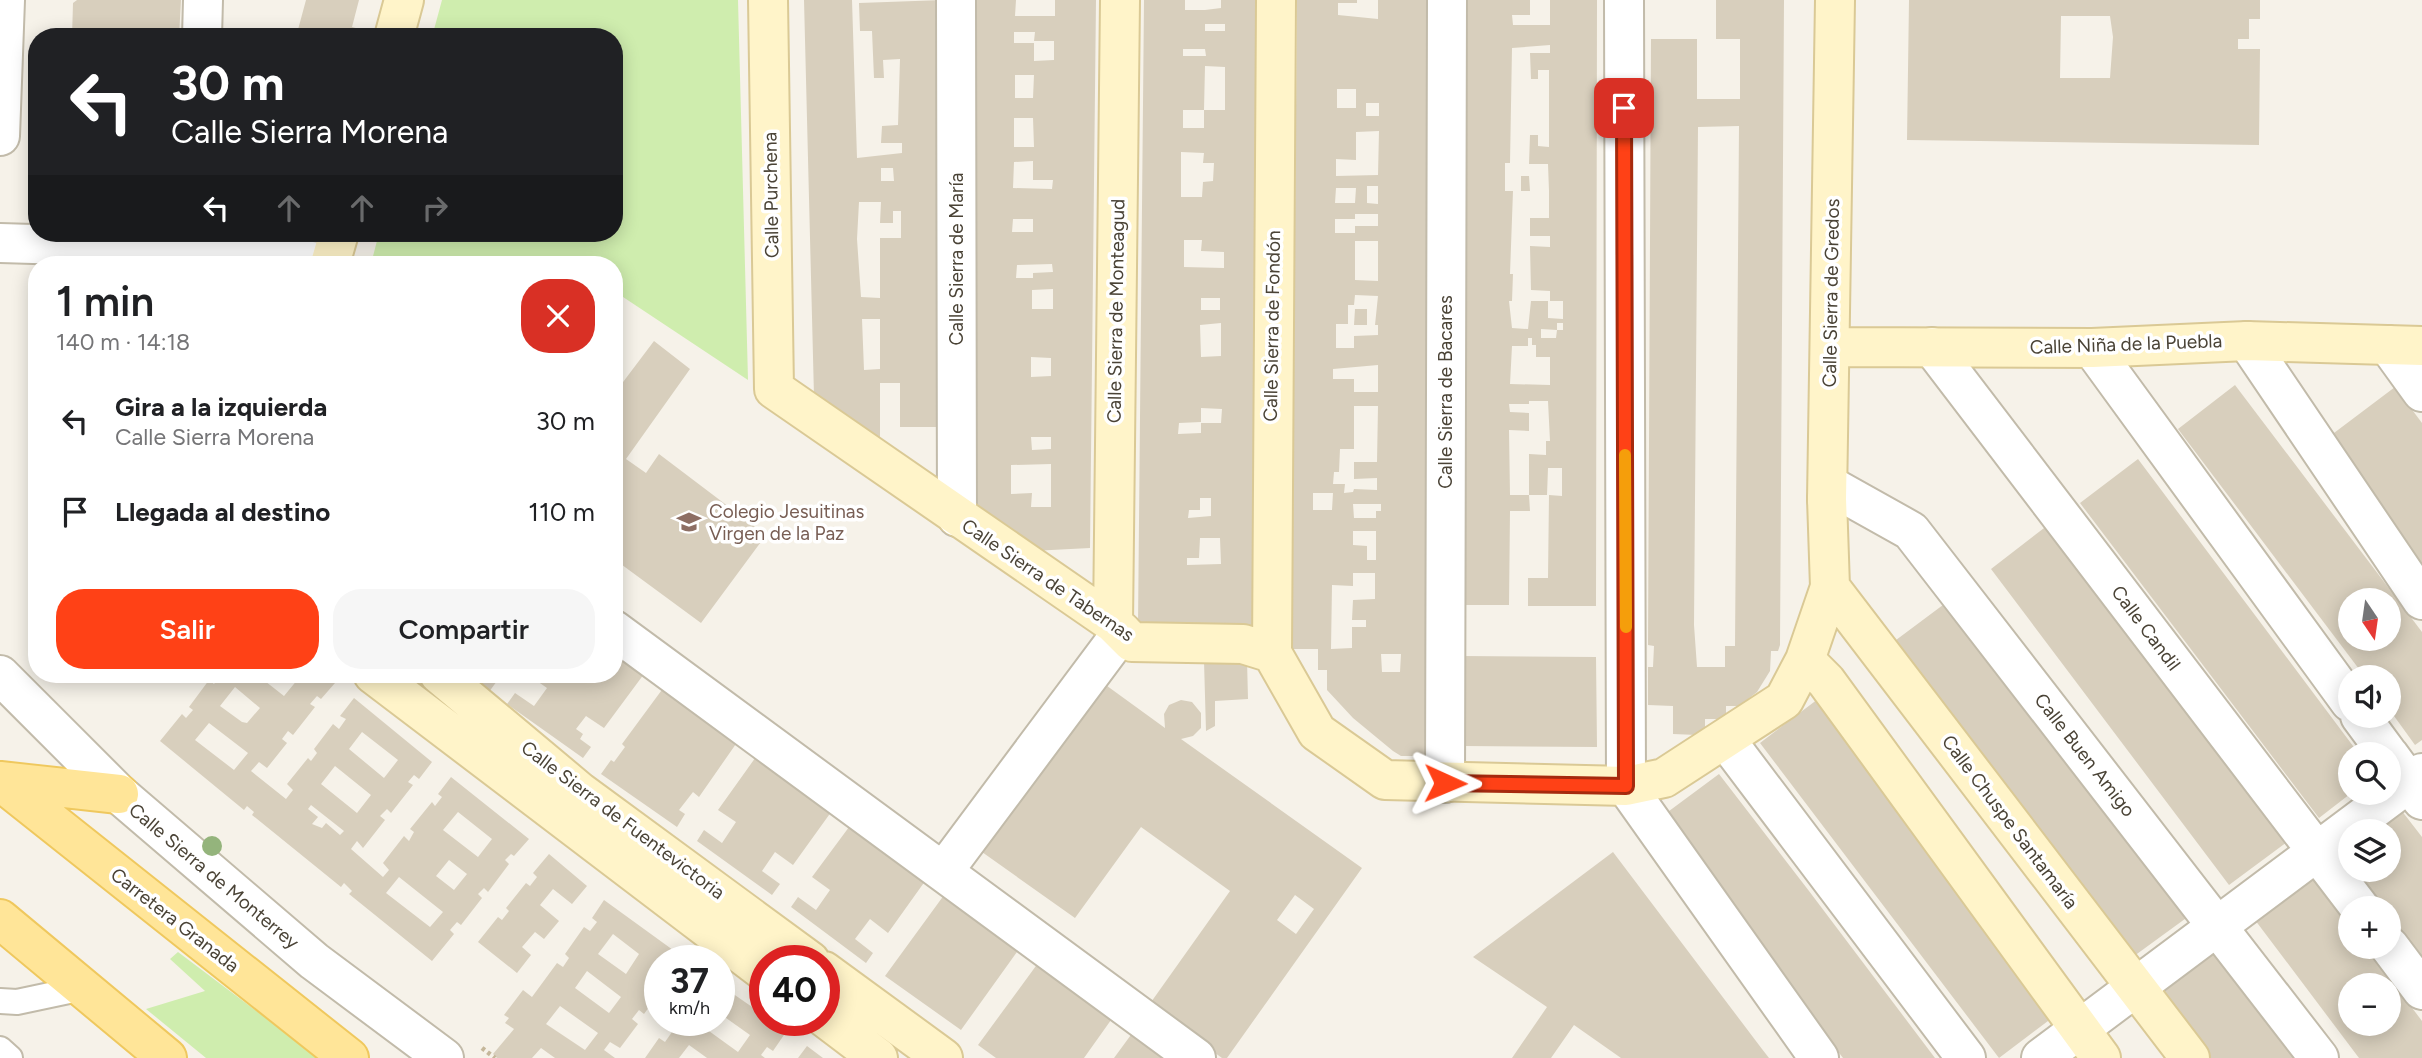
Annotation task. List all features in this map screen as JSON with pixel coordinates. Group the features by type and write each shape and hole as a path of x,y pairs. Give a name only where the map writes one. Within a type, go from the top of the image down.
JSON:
{"main road":[{"path":"0,781 119,794"},
{"name":"Carretera Granada","path":"0,781 349,1058"},
{"path":"0,919 167,1058"}],"street":[{"path":"0,136 5,0"},
{"path":"202,28 203,0"},
{"path":"396,28 404,0"},
{"name":"Calle Purchena","path":"768,0 774,389"},
{"name":"Calle Sierra de María","path":"956,0 957,517"},
{"name":"Calle Sierra de Monteagud","path":"1117,628 1120,0"},
{"name":"Calle Sierra de Fondón","path":"1272,653 1276,0"},
{"name":"Calle Sierra de Bacares","path":"1445,783 1447,0"},
{"path":"1624,0 1626,786 1819,1058"},
{"name":"Calle Sierra de Gredos","path":"1830,587 1827,499 1835,0"},
{"path":"0,243 99,242"},
{"path":"209,242 333,253"},
{"path":"2246,341 2422,600"},
{"name":"Calle Niña de la Puebla","path":"1830,347 2092,348 2246,341 2405,346"},
{"path":"2405,346 2422,392"},
{"name":"Calle Candil","path":"1932,348 2351,896"},
{"path":"2092,348 2338,686"},
{"name":"Calle Sierra de Tabernas","path":"774,389 1117,628 1132,642 1243,644 1272,653"},
{"name":"Calle Buen Amigo","path":"1827,499 1836,489 1911,531 2319,1058"},
{"path":"1272,653 1317,732 1385,780 1626,786 1664,778 1784,700 1805,660 1830,587"},
{"name":"Calle Chuspe Santamaría","path":"1830,587 2190,1058"},
{"path":"943,872 1117,628"},
{"path":"623,637 1196,1058"},
{"path":"1805,660 1826,681 2091,1043"},
{"name":"Calle Sierra de Monterrey","path":"0,675 119,794 314,961 444,1058"},
{"path":"385,683 749,960"},
{"name":"Calle Sierra de Fuentevictoria","path":"450,683 580,792 788,945"},
{"path":"2041,1058 2091,1043 2136,987 2317,852 2406,773 2370,728"},
{"path":"1726,740 1966,1058"},
{"path":"2399,959 2422,990"},
{"path":"840,983 943,1058"},
{"path":"840,1029 878,1058"}],"lane":[{"path":"0,1000 17,1002 83,988"},
{"path":"0,1049 10,1058"}],"green space":[{"path":"442,0 738,0 748,380 623,297 623,256 373,256 377,242 623,242 623,28 434,28"},
{"path":"178,952 319,1058 206,1058 146,1009 205,991 170,959"}],"building":[{"path":"77,0 181,0 179,28 72,28 73,3"},
{"path":"306,0 359,0 352,27 356,28 298,28"},
{"path":"804,0 852,0 857,158 902,153 902,143 881,143 882,126 898,125 900,59 883,60 884,78 874,78 872,31 860,31 859,3 943,0 940,427 900,427 900,383 880,383 880,440 814,396","holes":["881,168 893,168 894,181 881,181","859,202 881,202 880,223 893,223 893,211 901,211 901,238 880,238 880,298 861,297 857,239","862,319 880,319 880,369 864,370"]},
{"path":"975,0 1016,0 1015,16 1055,16 1055,0 1096,0 1090,548 1032,551 970,509","holes":["1014,32 1035,32 1034,41 1054,41 1054,60 1034,61 1034,43 1014,43","1015,75 1034,75 1033,98 1015,98","1014,118 1033,118 1034,147 1014,147","1033,161 1033,180 1053,180 1052,189 1013,188 1014,162","1013,219 1033,219 1033,232 1012,232","1052,264 1053,272 1033,273 1033,278 1016,278 1017,265","1053,289 1053,309 1032,309 1032,290","1031,357 1051,358 1051,376 1031,377","1031,437 1051,437 1051,449 1032,450","1051,464 1051,507 1031,507 1032,493 1011,494 1011,465"]},
{"path":"1144,0 1185,0 1185,10 1205,10 1221,8 1221,0 1265,0 1259,626 1138,626","holes":["1205,24 1225,24 1225,31 1205,31","1183,49 1205,49 1206,56 1183,56","1205,66 1225,67 1225,110 1204,110","1183,110 1204,110 1204,128 1183,128","1181,152 1204,153 1203,163 1214,163 1213,181 1203,182 1202,197 1181,197","1184,240 1202,240 1201,251 1224,252 1224,268 1184,267","1201,298 1220,298 1220,310 1201,310","1221,323 1221,356 1201,357 1200,325","1201,408 1222,409 1221,423 1201,423 1201,433 1178,434 1179,423 1201,422","1200,498 1211,498 1211,516 1188,518 1189,510 1200,510","1200,538 1220,538 1221,564 1187,565 1187,558 1199,558"]},
{"path":"1297,0 1357,0 1357,3 1338,3 1338,15 1378,19 1378,0 1427,0 1425,756 1401,756 1353,718 1327,690 1327,670 1318,670 1318,649 1291,649","holes":["1337,89 1356,89 1356,108 1337,108","1366,103 1379,103 1379,116 1366,116","1379,131 1378,175 1336,176 1336,159 1356,160 1356,132","1367,186 1378,186 1378,204 1367,203","1336,188 1356,188 1355,203 1335,203","1355,214 1378,214 1378,226 1355,226 1355,233 1335,233 1335,219 1355,219","1355,241 1378,241 1378,281 1355,280","1355,295 1378,296 1375,325 1378,325 1378,335 1354,336 1354,348 1336,348 1336,324 1348,324 1348,305 1354,305","1378,365 1378,392 1354,392 1354,379 1333,379 1333,369","1354,406 1378,406 1377,462 1354,462 1354,479 1377,478 1377,490 1354,489 1353,492 1344,493 1345,484 1333,484 1334,472 1339,472 1340,449 1354,449","1313,493 1333,493 1332,510 1313,510","1353,504 1381,504 1381,511 1376,511 1376,518 1354,518","1353,531 1376,531 1376,560 1367,560 1367,546 1353,545","1353,573 1375,573 1375,599 1353,600 1352,620 1366,620 1366,627 1352,627 1352,648 1331,649 1332,585 1353,586","1381,654 1401,654 1400,672 1382,672"]},
{"path":"1465,0 1530,0 1530,15 1512,15 1513,25 1550,25 1550,0 1597,0 1596,606 1528,606 1528,578 1548,578 1549,495 1562,496 1562,468 1548,468 1547,495 1529,495 1530,511 1510,511 1509,605 1461,605","holes":["1550,45 1550,53 1530,53 1531,79 1538,79 1538,70 1549,70 1549,147 1538,146 1538,135 1530,135 1529,164 1548,164 1549,218 1530,218 1530,236 1550,236 1550,247 1530,246 1531,290 1550,291 1550,301 1563,301 1563,319 1548,318 1548,301 1531,301 1528,329 1512,328 1509,301 1512,301 1513,274 1510,274 1513,191 1505,191 1505,163 1510,163 1512,48","1557,323 1563,323 1563,330 1557,330","1541,329 1557,330 1556,338 1541,338","1528,338 1532,338 1532,345 1536,345 1536,357 1550,357 1550,385 1510,384 1512,346 1528,346","1548,401 1550,441 1546,441 1546,455 1529,454 1529,495 1510,495 1509,430 1529,431 1529,413 1510,412 1509,404"]},
{"path":"1716,0 1784,0 1780,645 1778,651 1771,651 1770,671 1757,692 1739,706 1726,706 1726,716 1722,719 1705,719 1705,730 1697,735 1673,734 1673,706 1648,705 1648,667 1653,667 1654,646 1648,645 1651,39 1697,39 1697,99 1740,99 1740,39 1716,39","holes":["1739,126 1735,646 1725,646 1725,667 1697,667 1694,625 1698,127"]},
{"path":"1909,0 2260,0 2260,19 2249,19 2249,39 2238,39 2238,49 2260,49 2259,145 1907,140","holes":["2061,16 2110,16 2113,37 2110,78 2060,78"]},
{"path":"1521,176 1529,176 1530,191 1521,191"},
{"path":"1355,309 1367,309 1367,325 1354,325"},
{"path":"654,341 690,369 626,459 646,473 659,454 766,535 701,623 623,566 623,382"},
{"path":"2235,385 2389,588 2338,588 2338,641 2178,429"},
{"path":"2395,387 2422,423 2422,569 2326,439"},
{"path":"2138,459 2350,742 2338,742 2338,803 2319,818 2080,503"},
{"path":"2048,525 2287,842 2229,885 1991,569"},
{"path":"1951,599 2189,916 2130,959 1892,643"},
{"path":"2401,604 2422,632 2422,740 2415,745 2401,726 2401,665 2356,665 2345,651 2401,651"},
{"path":"1462,656 1596,657 1597,747 1464,746"},
{"path":"623,659 644,674 604,728 586,716 576,729 583,734 580,739 591,747 583,758 507,704 515,693 534,706 547,688 540,683 623,683"},
{"path":"1247,660 1248,699 1215,701 1215,726 1206,731 1204,661"},
{"path":"207,683 267,683 284,696 295,683 335,683 321,699 317,696 310,704 315,707 293,735 288,731 282,739 287,743 267,768 259,762 251,771 286,799 293,790 287,784 308,758 311,761 317,753 314,749 333,724 339,729 346,719 340,716 354,698 432,762 419,779 414,775 408,782 413,785 391,813 387,809 380,816 385,820 363,848 357,841 351,849 383,877 389,870 383,863 404,836 409,841 414,832 410,829 432,802 435,806 442,797 438,794 451,777 529,839 514,856 511,854 505,860 509,864 488,892 484,888 478,894 482,898 461,925 457,922 450,930 454,934 432,961 349,894 352,891 344,883 341,887 252,815 254,812 247,806 244,810 160,741 182,714 186,718 193,710 189,707","holes":["235,687 260,708 247,723 220,706","209,723 248,753 234,770 195,740","362,732 398,760 384,778 349,749","335,766 371,795 357,813 321,784","311,805 344,831 340,835 326,823 322,828 312,824 318,817 308,809","458,812 492,839 478,857 443,830","449,860 467,874 454,890 436,876","399,877 443,912 430,927 386,893"]},
{"path":"477,683 496,683 489,692"},
{"path":"1103,683 1165,728 1164,714 1169,705 1181,700 1192,702 1201,713 1201,728 1193,736 1181,739 1362,868 1227,1058 1222,1058 1149,1005 1230,891 1141,827 1075,918 982,852","holes":["1295,895 1314,909 1296,934 1277,920"]},
{"path":"664,687 738,741 699,797 693,792 679,810 685,814 677,827 601,774 625,747 622,744"},
{"path":"1818,699 2056,1015 1999,1058 1760,743"},
{"path":"758,754 834,808 793,865 775,852 762,871 780,884 772,895 697,841 704,830 722,843 736,822 718,810"},
{"path":"1719,774 1935,1058 1843,1058 1661,817"},
{"path":"2398,806 2422,837 2422,957 2401,930 2401,896 2376,896 2365,882 2401,882 2401,819 2380,819"},
{"path":"852,823 928,877 888,933 870,919 855,939 873,953 866,963 791,907 798,897 816,910 830,890 812,877"},
{"path":"1613,852 1769,1058 1621,1058 1574,1025 1551,1058 1512,1058 1547,1007 1473,957"},
{"path":"549,854 587,886 572,904 553,889 540,905 559,921 544,939 535,932 522,947 531,955 517,973 478,942 498,917 502,920 509,911 506,908 526,883 530,886 537,877 533,873"},
{"path":"2309,872 2338,910 2338,959 2375,959 2386,973 2338,973 2338,1030 2252,916"},
{"path":"947,891 1022,945 961,1030 885,976"},
{"path":"604,900 666,945 644,945 644,1014 639,1010 632,1019 638,1024 620,1048 610,1042 604,1050 615,1058 555,1058 541,1048 532,1058 497,1058 493,1054 514,1029 505,1023 509,1018 504,1015 523,990 532,997 557,963 563,967 569,958 565,954 584,927 590,931 597,922 592,918","holes":["613,934 639,954 626,974 598,954","587,971 621,997 609,1013 575,988","560,1006 598,1033 585,1050 546,1024"]},
{"path":"2211,945 2296,1058 2205,1058 2153,989"},
{"path":"1041,959 1116,1013 1084,1058 996,1058 978,1045"},
{"path":"2401,993 2422,1021 2422,1058 2359,1058 2342,1036 2401,1036"},
{"path":"735,995 749,1005 749,1034 735,1024"},
{"path":"1136,1028 1177,1058 1114,1058"},
{"path":"669,1036 716,1036 738,1052 749,1036 783,1036 773,1051 767,1047 761,1055 765,1058 707,1058 689,1045 679,1058 645,1058 659,1038 665,1042"},
{"path":"807,1046 823,1058 798,1058"}],"slow traffic":[{"path":"1625,455 1626,627"}],"place":[{"name":"Colegio Jesuitinas Virgen de la Paz","path":"689,522"}],"route":[{"path":"1445,783 1626,786 1624,108"}]}
